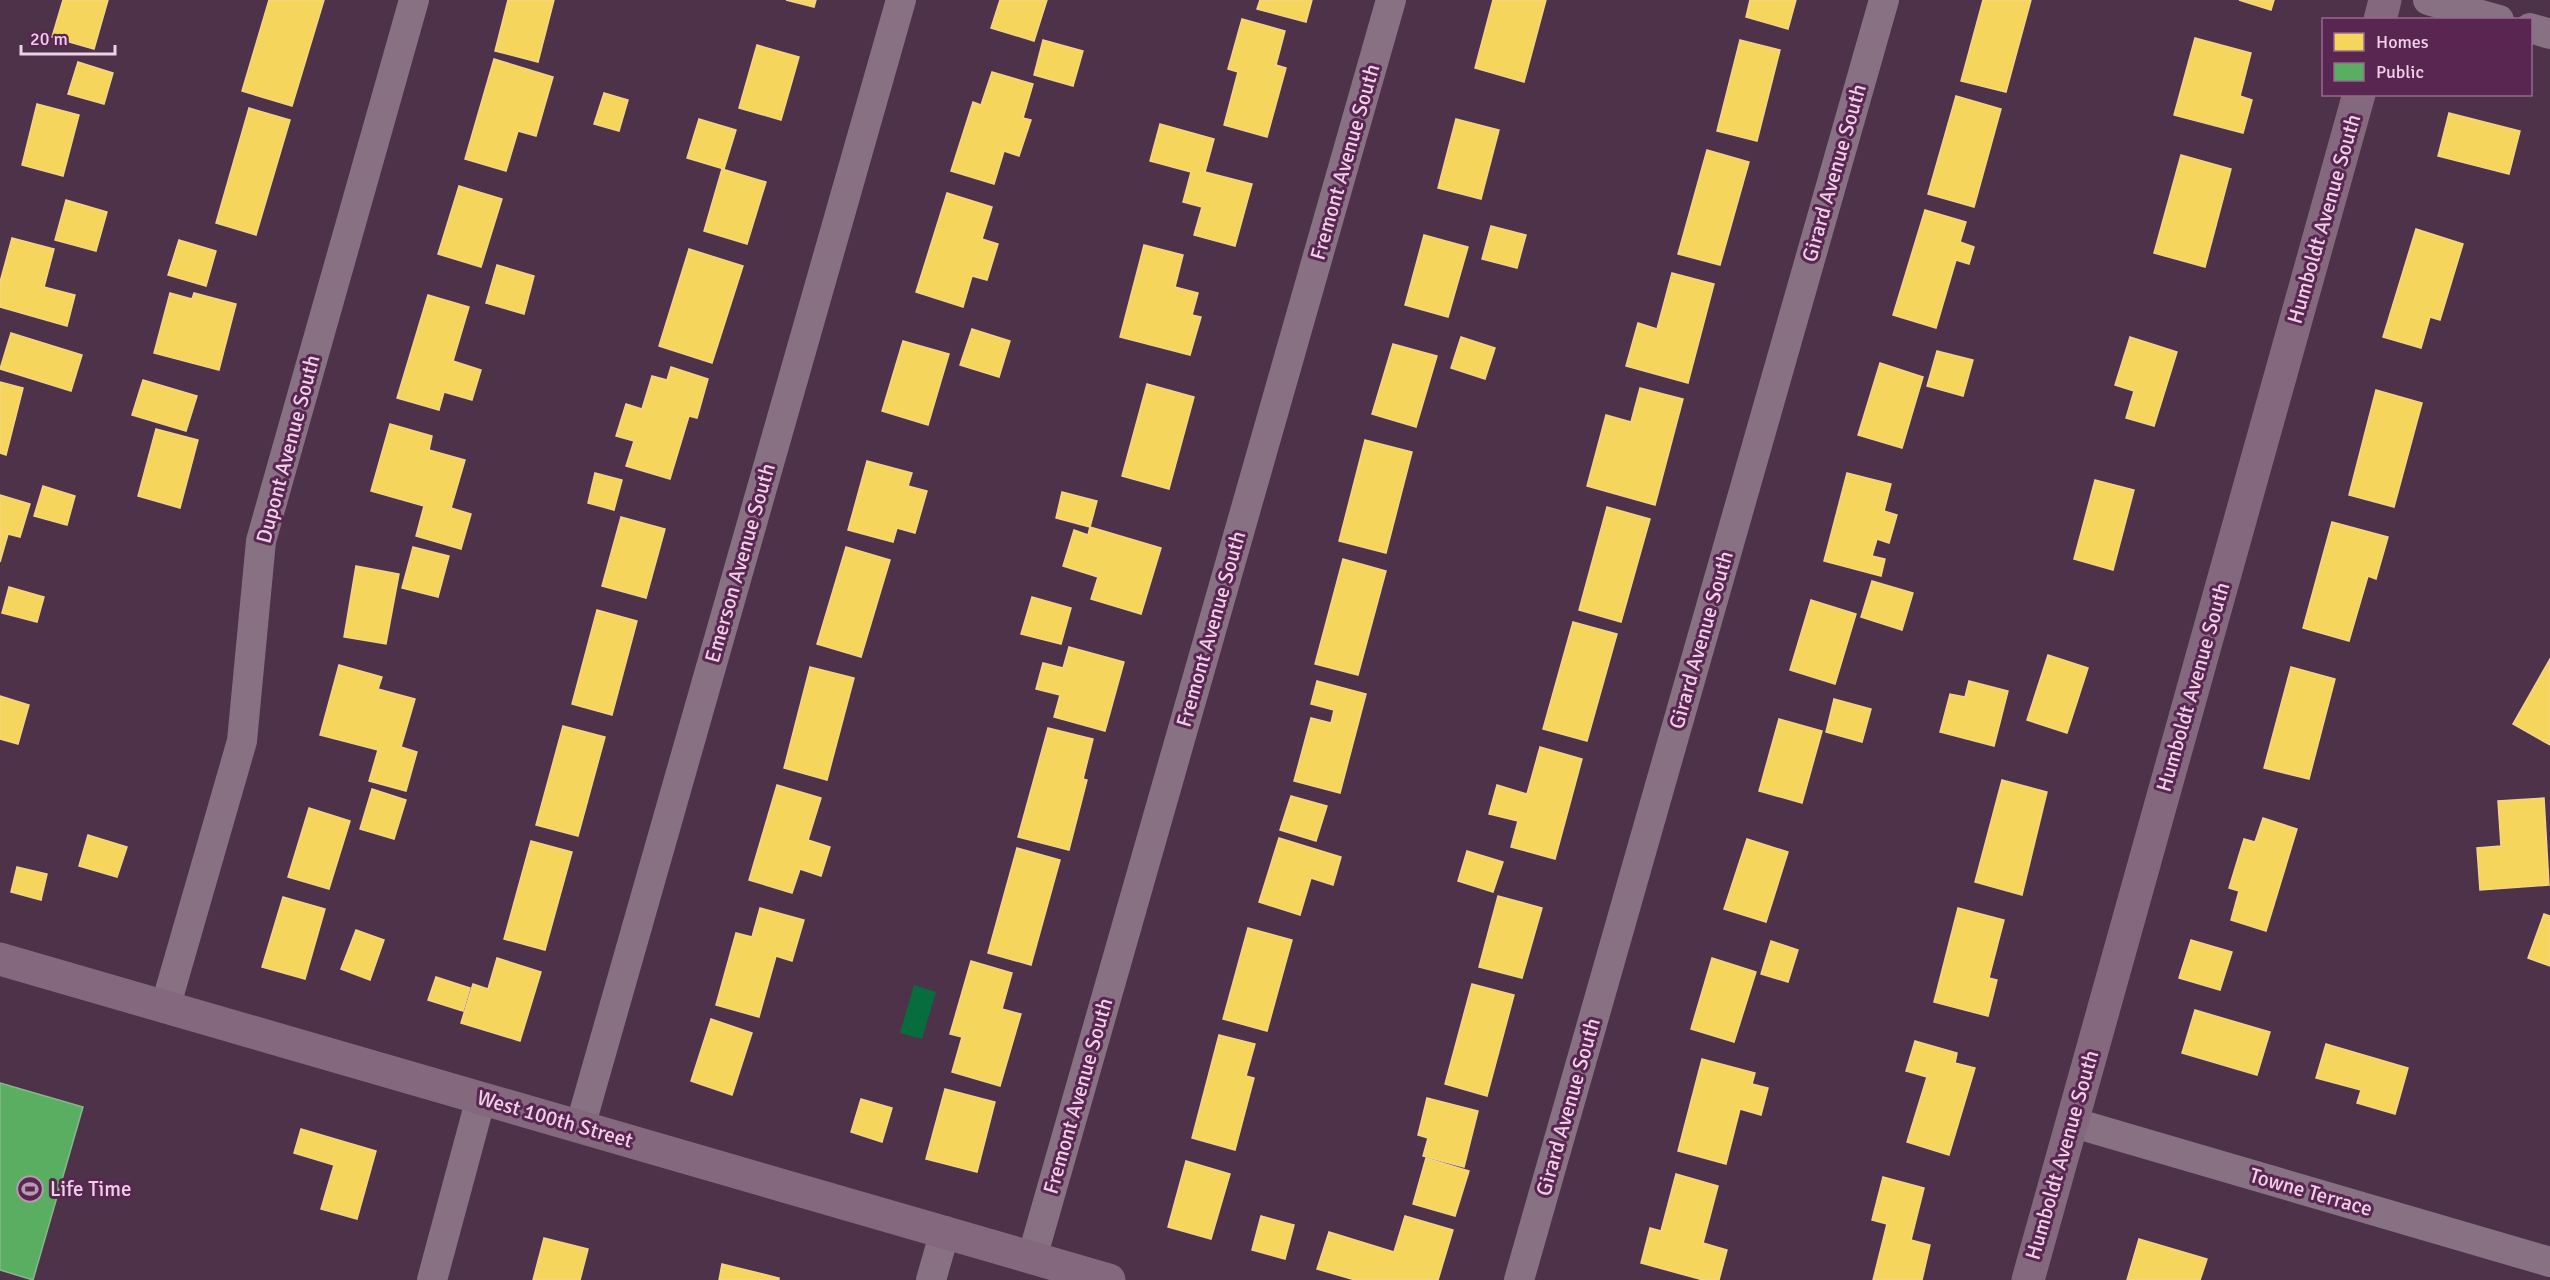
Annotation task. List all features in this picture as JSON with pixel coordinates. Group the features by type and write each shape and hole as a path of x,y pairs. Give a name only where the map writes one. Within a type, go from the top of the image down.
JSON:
{"street":[{"name":"Dupont Avenue South","path":"165,1008 242,741 261,541 414,0"},
{"name":"Emerson Avenue South","path":"580,1126 901,0"},
{"name":"Fremont Avenue South","path":"1032,1258 1391,0"},
{"name":"Girard Avenue South","path":"1519,1280 1884,0"},
{"path":"2380,18 2385,0"},
{"path":"2428,0 2492,18"},
{"path":"2532,29 2550,34"},
{"name":"Humboldt Avenue South","path":"2028,1280 2358,96"},
{"name":"West 100th Street","path":"0,959 1109,1280"},
{"path":"432,1280 481,1098"},
{"name":"Towne Terrace","path":"2071,1122 2550,1262"},
{"path":"931,1280 945,1231"}],"shaded area":[{"path":"914,985 936,992 922,1039 900,1033"}],"building: Homes":[{"path":"63,0 108,0 94,49 52,37"},
{"path":"269,0 324,0 292,106 242,91"},
{"path":"508,0 554,0 538,62 495,51"},
{"path":"786,0 816,0 814,7"},
{"path":"1000,0 1047,0 1034,41 991,28"},
{"path":"1260,0 1312,0 1306,22 1257,9"},
{"path":"1493,0 1546,0 1524,82 1475,68"},
{"path":"1750,0 1796,0 1788,29 1746,17"},
{"path":"1983,0 2031,0 2006,92 1961,81"},
{"path":"2239,0 2274,0 2271,10"},
{"path":"1242,19 1285,31 1276,65 1286,68 1267,137 1224,125 1238,72 1228,69"},
{"path":"2195,38 2251,53 2240,96 2252,100 2243,133 2174,115"},
{"path":"1043,40 1083,51 1073,86 1034,75"},
{"path":"1740,40 1780,50 1757,141 1717,131"},
{"path":"757,45 799,57 781,120 739,108"},
{"path":"494,59 553,77 536,136 518,131 506,171 465,159"},
{"path":"78,62 113,73 104,104 68,94"},
{"path":"992,72 1033,84 1023,118 1031,120 1019,156 1004,151 994,184 951,171 973,102 981,105"},
{"path":"604,93 628,100 619,131 594,124"},
{"path":"1956,96 2001,109 1974,207 1928,194"},
{"path":"37,104 79,115 63,176 22,165"},
{"path":"249,108 290,120 256,235 216,223"},
{"path":"2449,113 2520,131 2509,174 2438,156"},
{"path":"699,119 736,130 724,169 687,158"},
{"path":"1456,119 1499,130 1481,199 1438,188"},
{"path":"1160,124 1214,139 1205,172 1252,184 1235,246 1194,235 1202,207 1183,202 1191,172 1150,161"},
{"path":"1707,150 1749,162 1720,265 1678,254"},
{"path":"2181,155 2231,169 2205,267 2154,253"},
{"path":"722,169 766,182 747,244 704,231"},
{"path":"459,186 502,199 481,267 438,254"},
{"path":"947,193 992,207 982,239 998,244 987,280 972,276 963,307 916,292"},
{"path":"66,200 107,212 96,251 55,240"},
{"path":"1925,210 1966,222 1960,242 1974,247 1969,264 1956,260 1936,328 1893,315"},
{"path":"1491,226 1526,235 1517,268 1482,259"},
{"path":"2416,229 2463,244 2440,320 2430,317 2421,348 2383,337"},
{"path":"1424,235 1468,247 1448,317 1405,305"},
{"path":"12,238 54,249 44,287 75,295 67,326 0,307 0,282"},
{"path":"179,240 216,251 206,286 168,275"},
{"path":"1144,245 1183,255 1175,287 1198,293 1192,315 1201,317 1190,355 1120,337"},
{"path":"689,249 743,266 712,363 659,346"},
{"path":"497,265 534,276 524,314 486,303"},
{"path":"1672,273 1714,284 1688,383 1626,366 1638,323 1657,329"},
{"path":"170,293 192,299 194,293 236,304 219,370 154,353"},
{"path":"428,295 469,307 453,361 481,370 472,400 444,392 439,410 397,398"},
{"path":"972,329 1010,341 999,377 960,365"},
{"path":"11,333 82,355 71,391 0,369"},
{"path":"1461,337 1495,348 1485,379 1451,368"},
{"path":"2130,337 2177,352 2154,426 2126,418 2134,391 2115,385"},
{"path":"903,341 949,354 928,425 882,411"},
{"path":"1393,344 1437,356 1416,427 1372,414"},
{"path":"1937,351 1973,360 1963,396 1927,386"},
{"path":"1880,363 1923,377 1902,448 1858,435"},
{"path":"671,367 708,379 697,418 689,416 670,479 626,466 634,441 616,436 626,404 642,409 652,376 667,380"},
{"path":"143,380 197,396 186,431 132,415"},
{"path":"0,382 23,388 6,455 0,453"},
{"path":"1147,384 1194,397 1169,489 1122,476"},
{"path":"1640,388 1683,399 1655,505 1587,486 1606,415 1631,422"},
{"path":"2376,390 2422,403 2394,507 2349,495"},
{"path":"390,424 432,436 429,450 465,460 451,508 471,514 461,549 416,536 424,506 371,491"},
{"path":"156,429 198,440 180,508 138,496"},
{"path":"1365,440 1412,452 1386,553 1339,541"},
{"path":"867,461 912,473 908,486 927,491 915,533 897,528 893,542 848,530"},
{"path":"595,473 622,480 614,510 588,503"},
{"path":"1847,473 1891,484 1884,511 1897,515 1889,543 1877,539 1872,556 1885,559 1881,576 1824,561"},
{"path":"2095,480 2134,490 2113,570 2074,559"},
{"path":"43,486 75,496 67,525 34,516"},
{"path":"1062,492 1097,501 1090,527 1056,518"},
{"path":"0,495 30,504 20,537 8,534 0,562"},
{"path":"1607,507 1650,519 1621,622 1579,610"},
{"path":"621,517 665,529 646,598 602,586"},
{"path":"2332,522 2388,537 2376,579 2368,576 2349,641 2303,628"},
{"path":"1090,527 1161,548 1141,614 1091,599 1098,577 1063,566 1074,530 1088,535"},
{"path":"413,547 449,556 438,597 402,588"},
{"path":"846,547 890,560 861,657 817,644"},
{"path":"1343,559 1386,571 1358,675 1315,664"},
{"path":"356,566 399,574 386,644 344,637"},
{"path":"1872,581 1913,593 1902,630 1861,617"},
{"path":"9,587 44,597 37,622 2,613"},
{"path":"1032,597 1071,608 1061,644 1021,634"},
{"path":"1811,600 1856,614 1835,684 1790,670"},
{"path":"597,610 637,621 612,715 572,704"},
{"path":"1573,622 1617,634 1587,741 1543,729"},
{"path":"1069,647 1124,662 1105,731 1054,717 1060,695 1036,689 1043,663 1063,668"},
{"path":"2048,655 2088,668 2067,733 2027,720"},
{"path":"2550,659 2550,745 2513,724"},
{"path":"339,665 382,677 378,689 415,699 401,747 417,752 406,791 369,781 378,750 320,735"},
{"path":"810,667 854,678 827,780 784,768"},
{"path":"2291,667 2335,679 2309,779 2264,768"},
{"path":"1317,681 1366,694 1340,793 1294,781 1311,718 1331,723 1334,710 1311,704"},
{"path":"1969,681 2008,691 1994,746 1940,732 1950,694 1965,697"},
{"path":"0,696 29,705 18,744 0,739"},
{"path":"1834,699 1871,709 1862,742 1826,732"},
{"path":"1779,719 1822,731 1802,803 1759,791"},
{"path":"563,726 605,737 578,836 536,825"},
{"path":"1048,728 1093,739 1083,779 1087,780 1069,850 1018,837"},
{"path":"1540,747 1582,759 1555,859 1511,847 1518,821 1489,814 1497,785 1527,794"},
{"path":"2002,780 2047,792 2022,895 1975,882"},
{"path":"777,785 821,798 808,840 830,847 821,876 800,869 792,893 749,880"},
{"path":"372,789 406,800 394,839 360,829"},
{"path":"1291,796 1327,806 1316,841 1280,830"},
{"path":"2544,798 2549,885 2480,890 2477,848 2501,846 2498,801"},
{"path":"309,808 350,821 329,889 288,877"},
{"path":"2263,818 2297,829 2266,931 2231,920 2239,891 2229,888 2244,839 2255,842"},
{"path":"88,835 127,847 117,877 79,866"},
{"path":"1279,838 1341,857 1333,885 1311,878 1300,915 1259,902"},
{"path":"1747,839 1788,852 1766,922 1724,909"},
{"path":"531,841 572,852 545,950 504,939"},
{"path":"1017,848 1060,860 1031,965 988,953"},
{"path":"1467,851 1503,862 1493,892 1458,881"},
{"path":"17,867 47,874 41,900 11,892"},
{"path":"1498,896 1542,908 1522,978 1479,967"},
{"path":"283,897 325,909 305,979 262,967"},
{"path":"760,908 804,920 792,961 776,956 759,1017 716,1005 736,933 752,937"},
{"path":"1958,908 2004,920 1989,978 1997,980 1988,1016 1934,1002"},
{"path":"2544,914 2550,916 2550,966 2528,958"},
{"path":"1248,928 1292,940 1267,1031 1223,1019"},
{"path":"356,930 384,940 370,980 341,969"},
{"path":"2191,940 2232,952 2220,990 2179,978"},
{"path":"1771,941 1798,950 1788,982 1761,974"},
{"path":"497,958 541,972 520,1041 461,1023 473,984 488,989"},
{"path":"1712,958 1756,972 1734,1042 1691,1029"},
{"path":"971,961 1012,973 1002,1009 1021,1014 1000,1086 952,1072 962,1037 950,1034"},
{"path":"436,977 470,988 463,1011 428,1000"},
{"path":"1472,984 1514,995 1487,1096 1445,1084"},
{"path":"2195,1010 2270,1032 2257,1075 2182,1053"},
{"path":"711,1019 752,1033 732,1095 691,1081"},
{"path":"1219,1035 1255,1044 1246,1076 1254,1078 1235,1150 1192,1138"},
{"path":"1915,1041 1957,1053 1955,1063 1975,1068 1949,1155 1907,1142 1927,1077 1906,1071"},
{"path":"2326,1044 2408,1068 2395,1114 2357,1103 2361,1090 2316,1078"},
{"path":"1702,1059 1755,1073 1752,1084 1768,1088 1761,1115 1740,1109 1726,1164 1678,1151"},
{"path":"945,1089 995,1102 977,1172 926,1159"},
{"path":"1427,1098 1478,1111 1464,1167 1423,1156 1428,1138 1418,1135"},
{"path":"861,1099 892,1108 882,1142 851,1132"},
{"path":"301,1129 376,1151 357,1219 321,1209 334,1165 294,1153"},
{"path":"1426,1158 1469,1171 1455,1216 1413,1204"},
{"path":"1186,1161 1230,1174 1211,1239 1168,1227"},
{"path":"1676,1174 1718,1186 1703,1243 1727,1250 1719,1280 1703,1280 1641,1263 1650,1228 1661,1231"},
{"path":"1883,1177 1924,1188 1911,1240 1930,1245 1922,1280 1873,1280 1887,1224 1872,1220"},
{"path":"1261,1216 1294,1225 1285,1259 1252,1250"},
{"path":"1405,1216 1453,1230 1438,1280 1355,1280 1317,1269 1329,1232 1394,1252"},
{"path":"544,1238 588,1249 580,1280 533,1280"},
{"path":"2139,1239 2207,1259 2200,1280 2127,1280"},
{"path":"722,1264 779,1278 779,1280 719,1280"}],"building: Public":[{"name":"Life Time","path":"0,1083 83,1107 33,1280 0,1270"}],"place":[{"name":"Life Time","path":"30,1189"}]}
